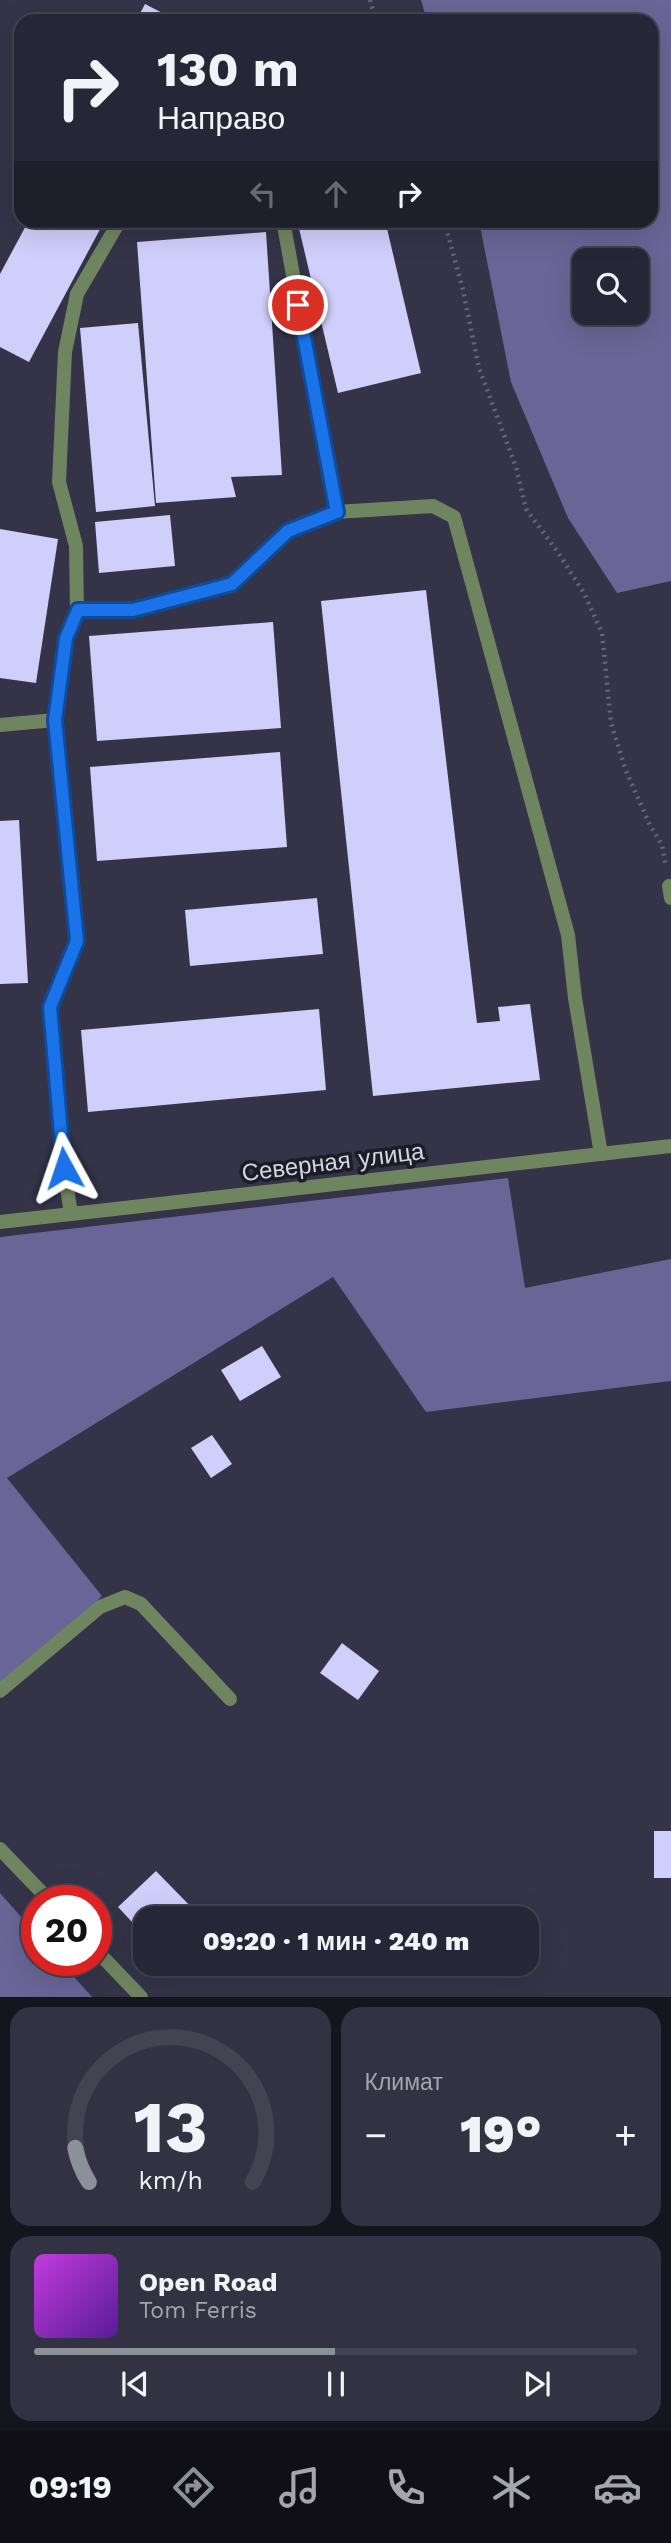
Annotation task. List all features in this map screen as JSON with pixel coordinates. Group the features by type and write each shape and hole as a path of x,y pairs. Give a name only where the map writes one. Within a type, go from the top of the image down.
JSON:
{"street":[{"path":"71,1214 64,1168 50,1007 77,941 55,720 66,638 78,610 76,546 59,482 65,352 77,294 115,228"},
{"path":"284,228 337,512"},
{"path":"78,610 133,610 232,584 288,531 337,512 433,506 454,517 568,935 575,998 601,1154"},
{"path":"0,724 55,720"},
{"name":"Северная улица","path":"0,1222 671,1146"},
{"path":"0,1690 100,1607 125,1597 141,1604 230,1699"},
{"path":"0,1849 35,1885"},
{"path":"112,1967 141,1997"}],"path":[{"path":"446,228 463,290 479,368 516,467 526,509 584,593 603,634 611,723 626,771 662,845 670,892"}],"shaded area":[{"path":"421,0 671,0 671,581 617,593 568,518 511,382 480,228 658,228 658,14 425,14"},
{"path":"508,1178 525,1288 671,1259 671,1381 426,1412 333,1277 7,1478 102,1596 0,1695 0,1237"},
{"path":"0,1893 21,1917 21,1976 73,1976 92,1997 0,1997"}],"building":[{"path":"145,4 164,14 140,14"},
{"path":"25,228 101,228 29,362 0,347 0,274"},
{"path":"299,228 387,228 421,373 338,393"},
{"path":"266,232 282,475 231,477 236,497 156,503 137,242"},
{"path":"138,323 155,506 96,512 80,328"},
{"path":"170,515 175,566 99,573 95,522"},
{"path":"0,529 58,539 36,683 0,678"},
{"path":"426,590 477,1023 500,1021 498,1007 530,1004 540,1080 373,1096 321,601"},
{"path":"273,622 281,728 97,741 89,636"},
{"path":"280,752 287,847 97,861 90,767"},
{"path":"19,820 28,983 0,984 0,821"},
{"path":"317,898 323,954 190,966 185,910"},
{"path":"319,1009 326,1090 88,1112 81,1030"},
{"path":"262,1346 281,1377 240,1401 221,1370"},
{"path":"212,1435 232,1464 211,1478 191,1448"},
{"path":"342,1643 379,1671 358,1700 320,1673"},
{"path":"654,1831 671,1831 671,1878 654,1878"},
{"path":"156,1871 190,1906 133,1906 133,1923 118,1907"}],"route":[{"path":"64,1168 50,1007 77,941 55,720 66,638 78,610 133,610 232,584 288,531 337,512 298,305"}]}
